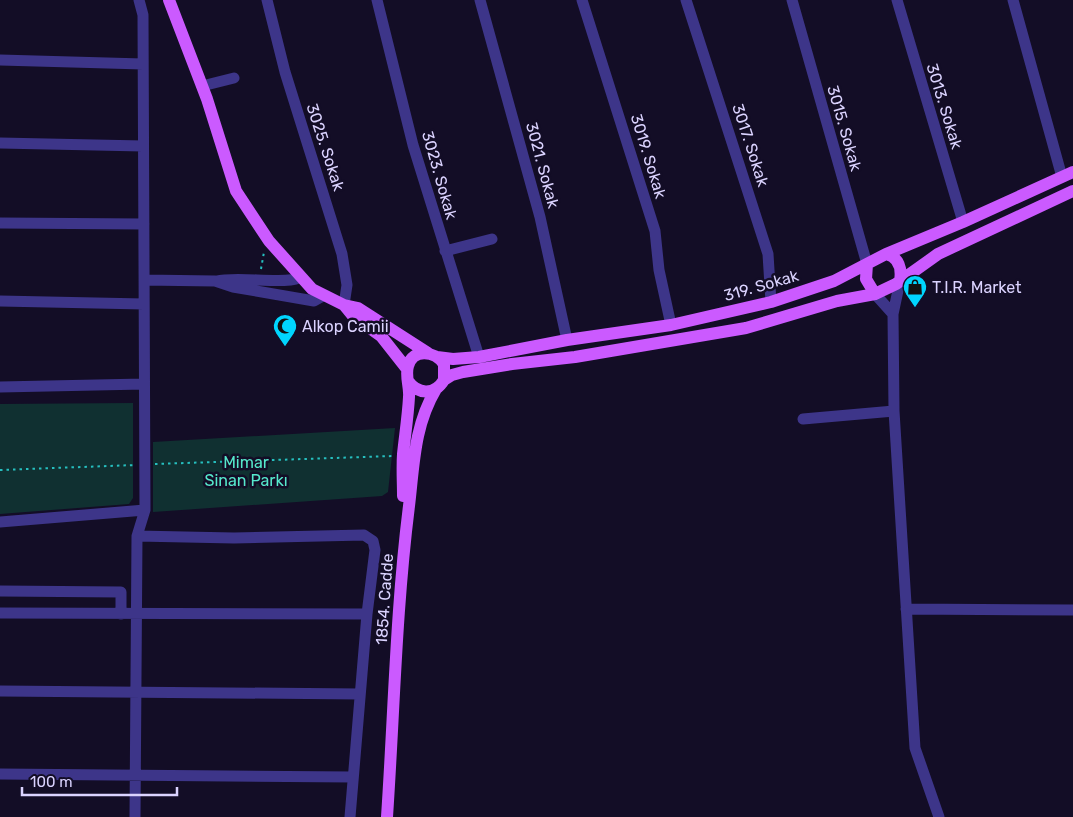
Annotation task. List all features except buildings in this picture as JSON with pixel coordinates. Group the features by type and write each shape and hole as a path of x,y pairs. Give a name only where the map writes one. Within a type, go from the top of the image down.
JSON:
{"main road":[{"path":"169,0 202,86 236,191 269,241 300,277 323,296 344,306 358,308 433,355 445,370 440,385"},
{"name":"319. Sokak","path":"433,355 479,357 568,340 671,326 771,302 834,281 886,254 963,222 1068,174"},
{"path":"344,306 353,316 381,336 418,390 430,391 452,375 463,372 575,357 746,328 837,301 875,294 900,281 938,254 1073,191"},
{"path":"886,254 898,262 900,281"},
{"path":"867,264 866,281 875,294"},
{"path":"406,531 403,456 409,400 408,375 412,359 422,353 433,355"},
{"name":"1854. Cadde","path":"387,817 406,531 420,423 440,385"}],"street":[{"path":"136,817 137,536 145,510 143,15 139,0"},
{"name":"3025. Sokak","path":"267,0 285,72 342,254 347,285 344,306"},
{"name":"3023. Sokak","path":"377,0 413,145 479,357"},
{"name":"3021. Sokak","path":"480,0 540,216 568,340"},
{"name":"3019. Sokak","path":"582,0 655,230 659,270 671,326"},
{"name":"3017. Sokak","path":"686,0 768,254 771,302"},
{"name":"3015. Sokak","path":"792,0 867,264"},
{"name":"3013. Sokak","path":"896,0 963,222"},
{"path":"1013,0 1068,174"},
{"path":"0,60 143,64"},
{"path":"202,86 234,78"},
{"path":"0,143 143,146"},
{"path":"0,224 144,224"},
{"path":"445,251 492,239"},
{"path":"144,280 215,281 228,278 264,278 291,281 300,277"},
{"path":"264,278 264,286 269,292"},
{"path":"215,281 233,287 314,301 323,296"},
{"path":"900,281 893,314 894,411 915,748 939,817"},
{"path":"875,294 893,314"},
{"path":"0,301 144,304"},
{"path":"0,388 144,384"},
{"path":"803,419 894,411"},
{"path":"0,522 145,510"},
{"path":"137,536 234,538 364,535 373,541 375,550 367,614 350,817"},
{"path":"0,590 121,592 121,614"},
{"path":"906,609 1073,610"},
{"path":"0,614 367,614"},
{"path":"0,692 360,694"},
{"path":"0,774 353,777"}],"path":[{"path":"260,246 265,252 264,278"},
{"path":"152,464 403,456"},
{"path":"0,470 139,464"}],"green space":[{"path":"133,403 133,498 129,504 0,514 0,404"},
{"name":"Mimar Sinan Parkı","path":"395,428 388,492 382,496 153,512 153,442"}],"place":[{"name":"T.I.R. Market","path":"915,308"},
{"name":"Alkop Camii","path":"285,347"}]}
